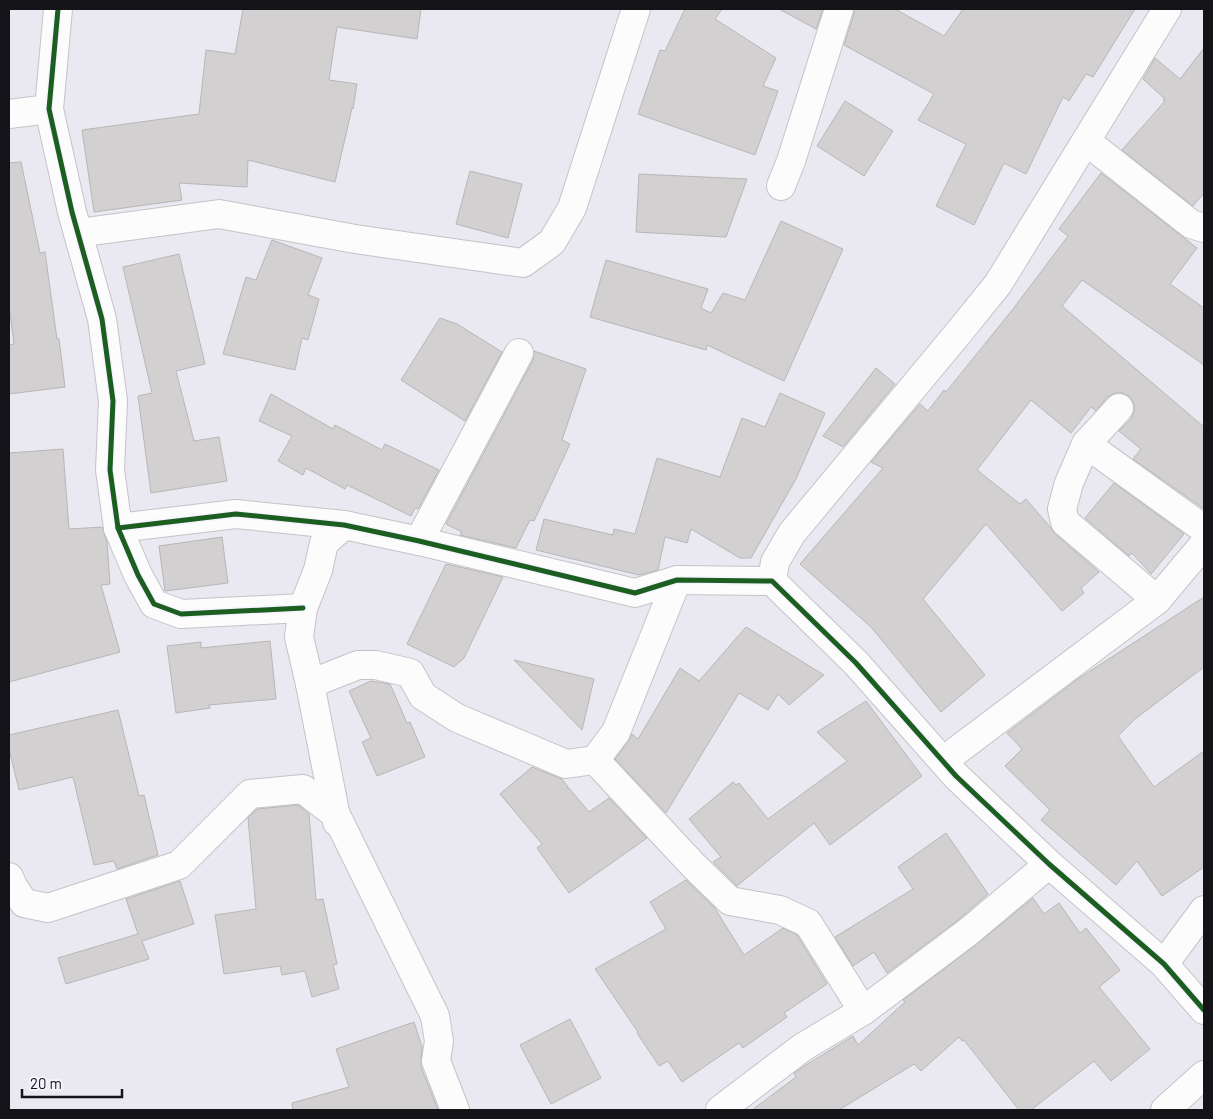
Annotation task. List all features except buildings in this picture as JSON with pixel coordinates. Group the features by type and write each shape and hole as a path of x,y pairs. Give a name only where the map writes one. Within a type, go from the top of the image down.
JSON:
{"street":[{"path":"58,9 49,109 78,233 102,319 112,401 110,470 118,528 138,575 154,604 182,614 303,608"},
{"path":"78,233 219,214 355,239 523,263 552,242 572,208 636,9"},
{"path":"781,186 791,162 839,9"},
{"path":"772,581 775,562 792,533 998,284 1167,9"},
{"path":"9,114 49,109"},
{"path":"1086,141 1191,224 1204,228"},
{"path":"419,541 520,352"},
{"path":"1119,408 1086,444 1069,483 1062,509 1065,522 1157,600"},
{"path":"1086,444 1204,529"},
{"path":"118,528 236,514 344,525 419,541 634,593 677,580 772,581 856,663 956,776 1049,864 1164,964 1204,1010"},
{"path":"344,525 324,543 318,570 303,608 299,637 336,815 350,870"},
{"path":"943,761 1157,600 1204,544"},
{"path":"310,684 358,665 376,665 410,674 423,696 457,718 566,764 595,760 616,732 677,580"},
{"path":"595,760 693,865 730,901 780,910 808,923 863,1011"},
{"path":"9,877 24,903 48,908 179,865 250,794 304,789 336,815 434,1016 439,1041 436,1061 455,1110"},
{"path":"720,1110 803,1046 863,1011 968,932 1049,864"},
{"path":"1164,964 1204,910"},
{"path":"1165,1110 1204,1075"}],"cycle path":[{"path":"58,9 49,109 72,212 102,319 113,401 110,470 118,528 138,575 154,604 181,614 303,608"},
{"path":"118,528 236,514 344,525 635,593 677,580 772,581 856,663 956,776 1049,864 1164,964 1204,1010"}]}
